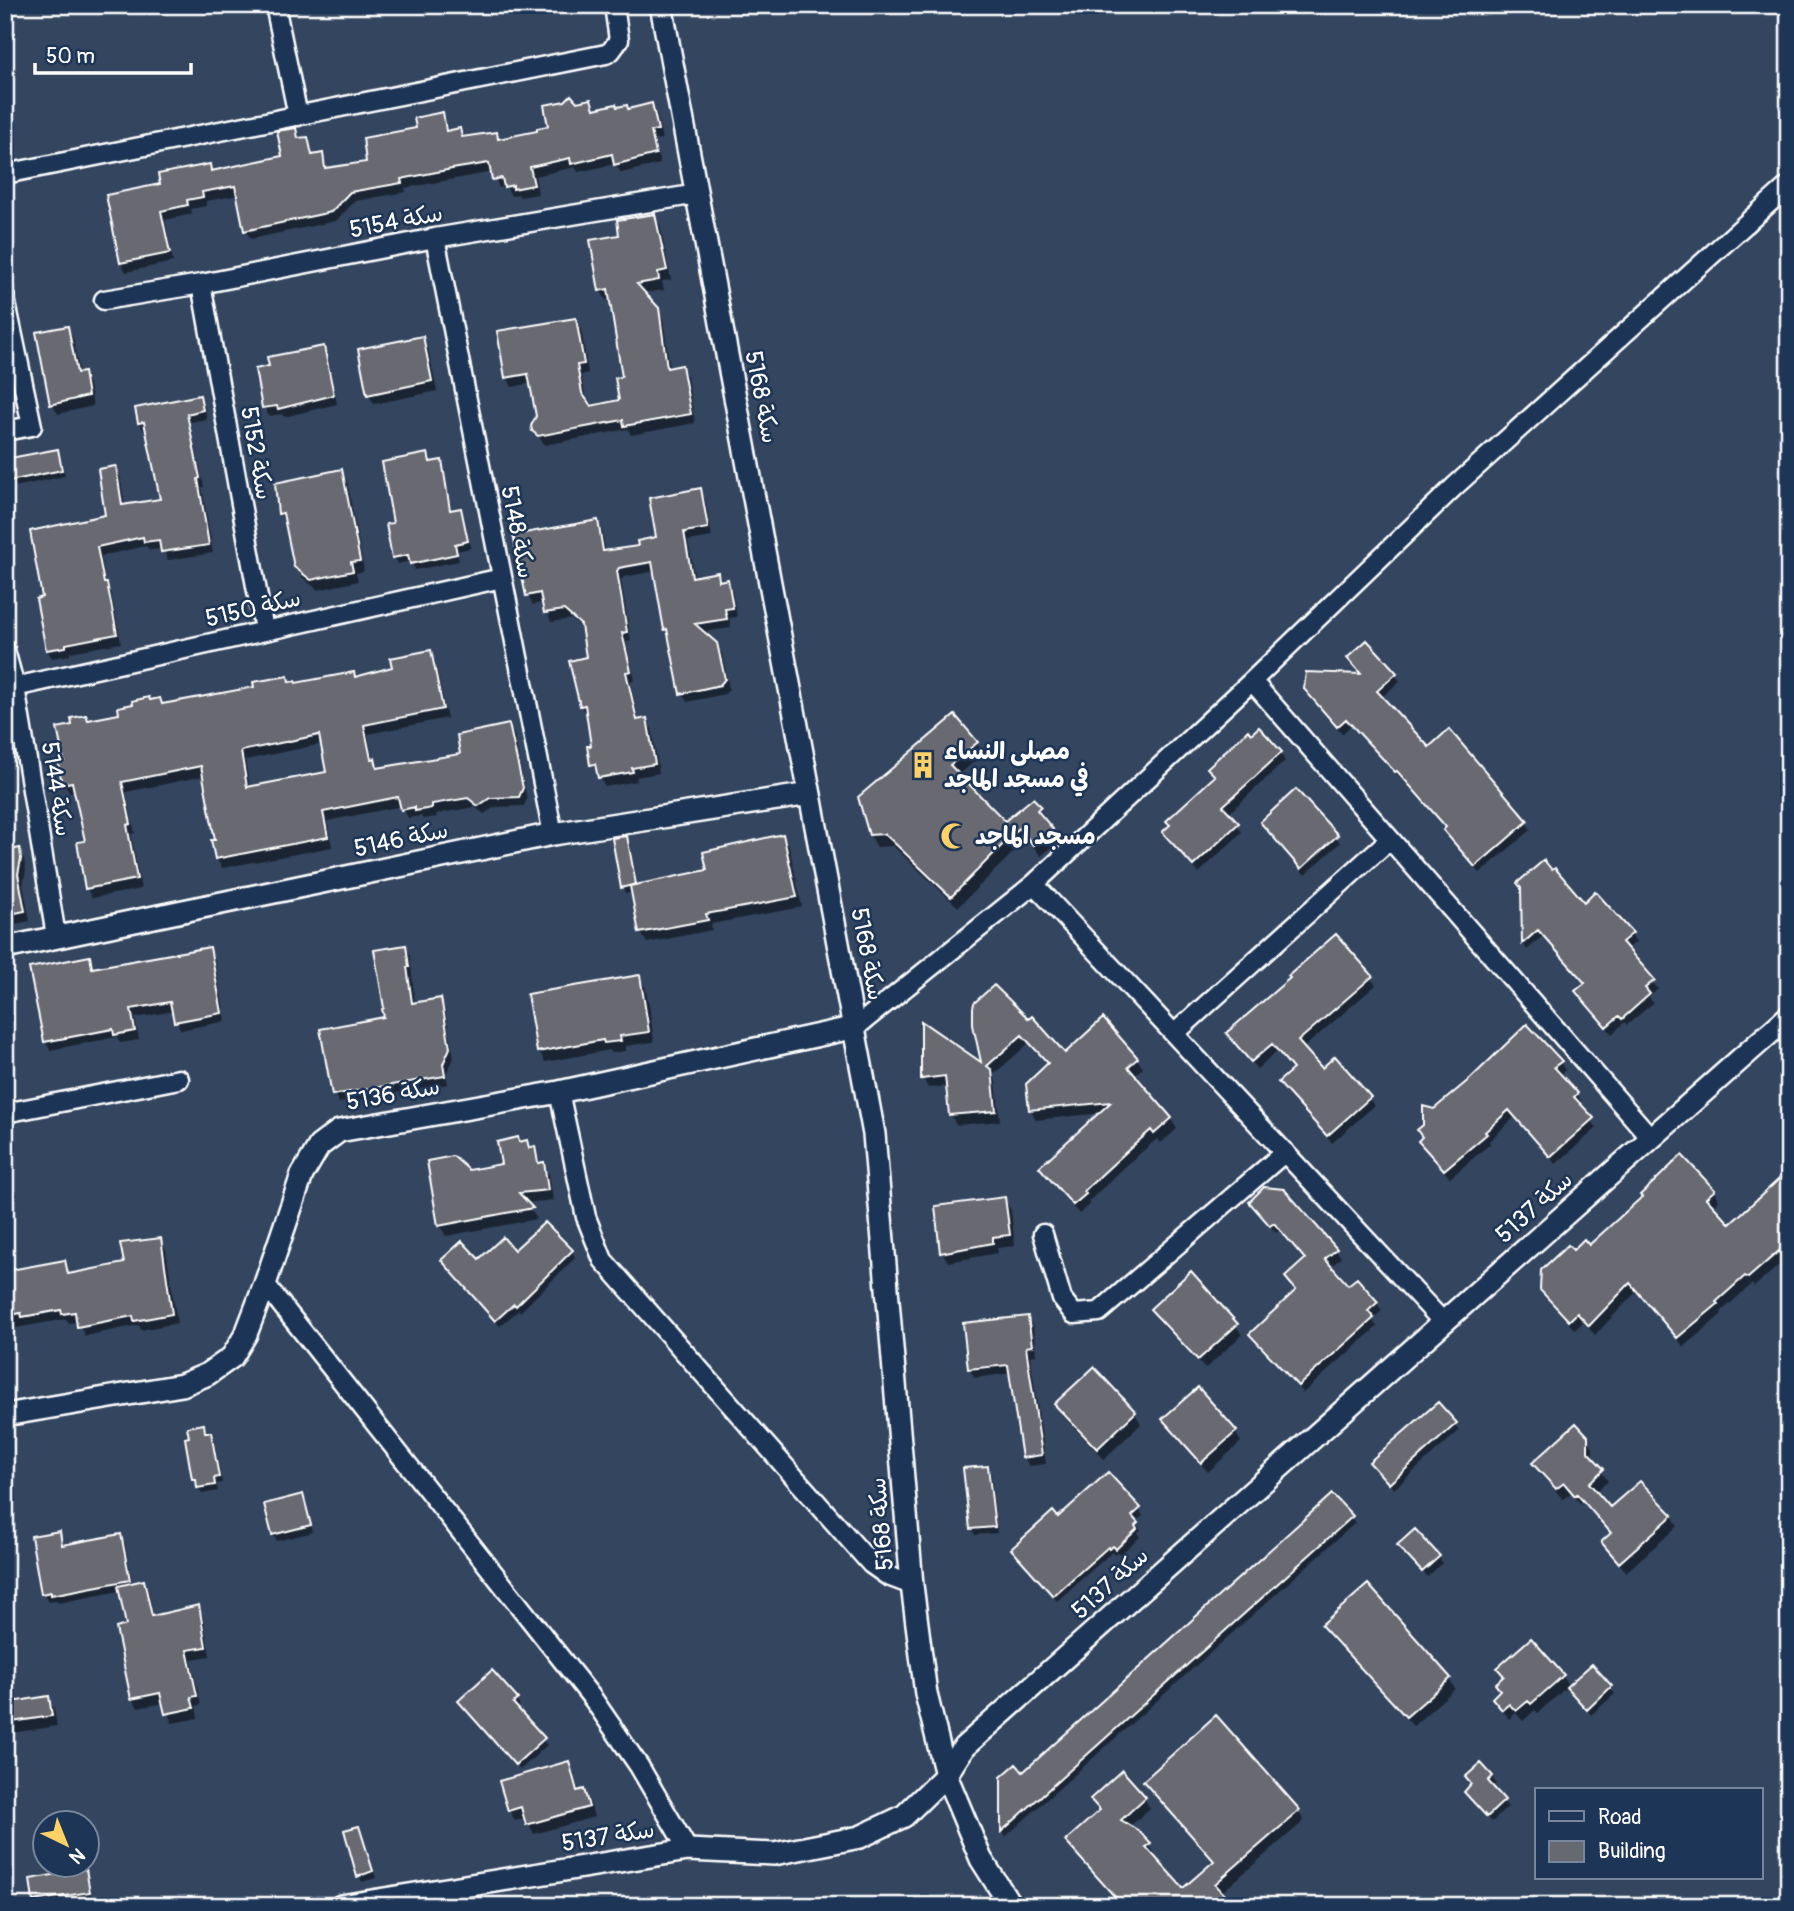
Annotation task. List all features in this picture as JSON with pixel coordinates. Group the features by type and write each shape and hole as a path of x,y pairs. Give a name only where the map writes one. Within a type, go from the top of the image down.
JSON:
{"street":[{"path":"275,5 298,116"},
{"path":"5,174 606,54 619,40 614,5"},
{"name":"سكة 5168","path":"661,5 856,1027 874,1134 912,1585 926,1694 946,1775 981,1859 1011,1906"},
{"path":"856,1027 1034,884 1252,681 1455,486 1789,185"},
{"name":"سكة 5154","path":"104,300 201,284 435,238 697,194"},
{"name":"سكة 5148","path":"435,238 553,835"},
{"name":"سكة 5152","path":"201,284 264,630"},
{"path":"5,298 32,426 5,431"},
{"name":"سكة 5150","path":"15,687 502,578"},
{"name":"سكة 5144","path":"5,650 15,687 57,936"},
{"path":"1252,681 1651,1138"},
{"name":"سكة 5146","path":"5,948 553,835 810,794"},
{"path":"1174,1034 1390,839"},
{"path":"1034,884 1443,1322"},
{"name":"سكة 5137","path":"341,1906 688,1850 774,1854 860,1837 904,1816 946,1775 964,1747 1789,1016"},
{"name":"سكة 5136","path":"5,1415 182,1385 208,1374 232,1357 246,1334 302,1175 319,1146 338,1131 559,1092 856,1027"},
{"path":"5,1113 179,1079"},
{"path":"559,1092 586,1217 603,1260 870,1564 888,1576 912,1585"},
{"path":"1043,1234 1062,1298 1074,1314 1099,1312 1285,1152"},
{"path":"265,1284 593,1699 639,1766 688,1850"}],"building":[{"path":"571,95 577,102 591,99 594,109 616,104 617,107 627,105 628,109 652,103 658,130 651,131 656,154 614,165 612,154 571,164 570,158 530,167 534,185 513,189 513,185 504,187 502,178 492,180 489,163 452,169 401,179 402,183 350,192 331,212 244,231 235,186 202,192 203,197 187,200 188,205 161,211 170,253 120,263 106,195 160,184 158,174 210,164 211,171 282,156 277,131 296,128 298,138 308,137 312,155 323,153 325,168 366,162 363,138 416,128 414,118 443,112 446,131 460,128 462,137 497,132 498,139 548,126 544,105 565,101"},
{"path":"655,214 667,270 658,272 659,280 637,284 659,308 667,368 682,365 691,414 624,426 623,420 538,436 531,426 536,416 528,374 505,378 497,331 576,318 584,364 577,365 582,393 591,406 619,400 615,378 622,377 608,289 599,291 590,240 619,235 617,220"},
{"path":"68,326 77,373 84,372 88,396 50,405 36,332"},
{"path":"423,336 432,381 367,395 358,349"},
{"path":"324,346 334,395 278,409 277,406 262,408 255,369 269,366 267,357"},
{"path":"200,395 203,410 187,414 200,478 198,479 209,545 161,552 159,540 144,542 143,537 97,547 117,634 46,650 36,599 42,597 30,531 105,515 98,469 116,466 122,505 160,499 144,422 138,423 135,408"},
{"path":"58,449 62,470 5,482 5,459"},
{"path":"428,453 430,462 442,460 450,510 461,508 468,541 455,544 457,554 410,564 408,555 392,558 386,524 393,523 382,462"},
{"path":"342,469 360,561 351,562 353,571 311,580 294,567 283,513 278,514 275,483"},
{"path":"701,488 708,528 684,532 692,577 718,572 719,581 728,579 733,608 725,609 727,619 695,624 717,643 725,679 720,685 680,694 667,629 664,630 652,562 619,568 617,571 627,632 622,633 631,671 626,672 637,720 647,718 655,764 632,768 633,772 598,778 595,764 590,765 587,746 591,746 585,705 580,706 569,661 586,657 581,625 564,610 544,613 540,593 526,596 513,535 598,520 603,551 638,546 637,541 656,537 649,498"},
{"path":"1367,640 1397,673 1377,691 1429,747 1449,729 1528,821 1475,867 1443,830 1446,827 1397,771 1395,772 1346,719 1337,727 1304,689 1306,672 1361,674 1347,658"},
{"path":"431,650 443,709 364,725 371,759 375,758 377,768 460,754 457,735 509,724 523,788 519,797 490,798 478,806 468,798 432,804 432,808 415,811 415,807 401,810 398,797 323,812 328,837 215,859 211,840 215,840 201,766 122,782 131,824 127,825 137,879 85,889 77,842 85,841 72,782 62,784 58,762 64,761 57,728 72,725 71,718 86,715 88,720 119,714 118,707 149,697 150,700 160,698 162,704 254,687 253,682 288,676 289,682 296,683 354,672 355,677 392,667 390,658","holes":["319,735 326,772 247,787 241,751"]},
{"path":"955,715 978,742 950,765 1005,821 1033,798 1041,806 1037,810 1053,829 1033,845 1019,828 951,897 885,834 869,835 858,797"},
{"path":"1259,727 1282,752 1223,806 1239,823 1193,866 1162,832 1170,825 1166,821 1215,776 1207,768 1248,730 1251,734"},
{"path":"1296,789 1338,835 1301,869 1260,822"},
{"path":"783,834 797,897 706,914 708,920 639,933 630,886 707,870 703,852"},
{"path":"627,836 636,884 621,888 612,838"},
{"path":"20,848 18,874 25,911 5,915 5,851"},
{"path":"1544,860 1552,870 1555,868 1584,902 1595,891 1633,933 1622,942 1655,980 1645,988 1650,994 1622,1019 1619,1016 1606,1027 1575,991 1585,983 1538,930 1522,944 1521,888 1517,883"},
{"path":"1336,934 1373,976 1298,1041 1322,1068 1335,1056 1371,1097 1327,1136 1278,1082 1293,1069 1272,1044 1251,1062 1226,1033"},
{"path":"406,945 412,1003 441,998 450,1048 443,1064 445,1076 332,1095 320,1029 384,1017 374,950"},
{"path":"210,947 222,1013 174,1022 170,1002 131,1009 135,1031 114,1035 113,1029 44,1042 29,968 90,956 92,968"},
{"path":"640,975 649,1032 620,1036 621,1041 604,1043 603,1040 537,1052 527,994"},
{"path":"994,985 1029,1019 1032,1016 1065,1053 1103,1018 1138,1058 1128,1067 1172,1118 1154,1134 1151,1130 1084,1191 1086,1194 1073,1205 1039,1167 1111,1102 1029,1110 1026,1084 1048,1063 1022,1035 987,1066 992,1070 996,1111 949,1115 945,1076 921,1079 921,1021 981,1062 973,1025 973,1008 974,1003"},
{"path":"1527,1024 1562,1061 1554,1067 1578,1093 1574,1097 1594,1118 1550,1157 1509,1110 1485,1132 1487,1134 1444,1170 1418,1141 1422,1137 1417,1130 1423,1125 1423,1106 1434,1109"},
{"path":"518,1137 519,1142 527,1140 529,1148 535,1146 538,1163 544,1162 548,1190 519,1193 533,1208 438,1226 427,1161 453,1156 469,1170 501,1164 497,1142"},
{"path":"1682,1155 1715,1190 1706,1198 1730,1224 1789,1170 1789,1262 1779,1251 1748,1278 1745,1276 1716,1302 1718,1304 1677,1338 1630,1283 1589,1326 1577,1313 1569,1321 1540,1290 1541,1270 1568,1245 1573,1250 1584,1239 1589,1245 1642,1197 1640,1195"},
{"path":"1264,1187 1284,1189 1337,1249 1325,1259 1348,1285 1357,1278 1378,1302 1368,1311 1374,1318 1298,1386 1249,1334 1296,1290 1285,1277 1305,1259 1274,1223 1270,1226 1249,1202"},
{"path":"1005,1197 1010,1235 993,1237 993,1243 940,1253 935,1206"},
{"path":"545,1222 573,1250 516,1306 514,1304 495,1321 441,1260 462,1241 479,1259 503,1237 514,1250"},
{"path":"161,1238 172,1314 134,1321 133,1316 77,1327 75,1312 62,1314 61,1310 22,1317 21,1313 5,1316 5,1271 65,1260 68,1274 124,1263 120,1243"},
{"path":"1191,1271 1238,1324 1198,1360 1150,1309"},
{"path":"1028,1316 1032,1346 1026,1347 1042,1455 1022,1458 1008,1365 968,1369 963,1323"},
{"path":"1094,1367 1136,1412 1097,1449 1054,1404"},
{"path":"1198,1387 1237,1431 1201,1463 1162,1419"},
{"path":"1438,1402 1457,1423 1389,1484 1369,1462"},
{"path":"1576,1423 1588,1436 1588,1452 1604,1469 1589,1483 1610,1507 1640,1481 1673,1515 1619,1563 1601,1542 1611,1533 1577,1494 1575,1496 1564,1483 1556,1489 1532,1463"},
{"path":"204,1424 205,1432 211,1432 219,1477 214,1478 215,1485 197,1488 196,1479 192,1479 185,1438 189,1437 187,1427"},
{"path":"988,1466 995,1527 970,1529 963,1468"},
{"path":"1108,1472 1141,1508 1132,1516 1138,1523 1135,1526 1137,1529 1116,1549 1113,1546 1109,1549 1108,1547 1053,1596 1011,1549 1053,1511 1058,1517"},
{"path":"303,1494 311,1525 272,1535 264,1504"},
{"path":"1332,1494 1353,1516 1001,1832 1001,1777 1016,1764 1023,1772"},
{"path":"1415,1529 1440,1556 1422,1572 1397,1545"},
{"path":"60,1531 62,1545 121,1534 130,1580 51,1595 51,1592 41,1594 31,1536"},
{"path":"144,1580 152,1616 199,1605 206,1647 187,1650 197,1696 191,1697 194,1708 165,1714 160,1693 131,1699 116,1628 126,1625 118,1586"},
{"path":"1368,1584 1451,1678 1406,1717 1321,1625"},
{"path":"1531,1638 1564,1675 1531,1704 1528,1701 1516,1711 1509,1704 1502,1710 1492,1698 1500,1690 1495,1684 1504,1676 1497,1668"},
{"path":"1592,1664 1612,1686 1587,1710 1566,1687"},
{"path":"492,1670 518,1699 513,1703 545,1738 515,1765 458,1701"},
{"path":"49,1696 52,1716 5,1723 5,1703"},
{"path":"1216,1715 1300,1810 1215,1884 1235,1906 1123,1906 1065,1841 1100,1810 1090,1799 1122,1770 1146,1797 1121,1820 1139,1831 1151,1844 1146,1847 1183,1888 1214,1861 1143,1781"},
{"path":"569,1761 577,1791 584,1789 589,1807 526,1825 521,1807 508,1811 499,1781"},
{"path":"1481,1763 1493,1776 1488,1781 1505,1800 1487,1817 1464,1792 1471,1784 1465,1777"},
{"path":"359,1826 373,1871 357,1877 344,1830"},
{"path":"30,1879 88,1880 90,1892 33,1901"}],"place":[{"name":"مصلى النساء في مسجد الماجد","path":"923,765"},
{"name":"مسجد الماجد","path":"954,836"}]}
